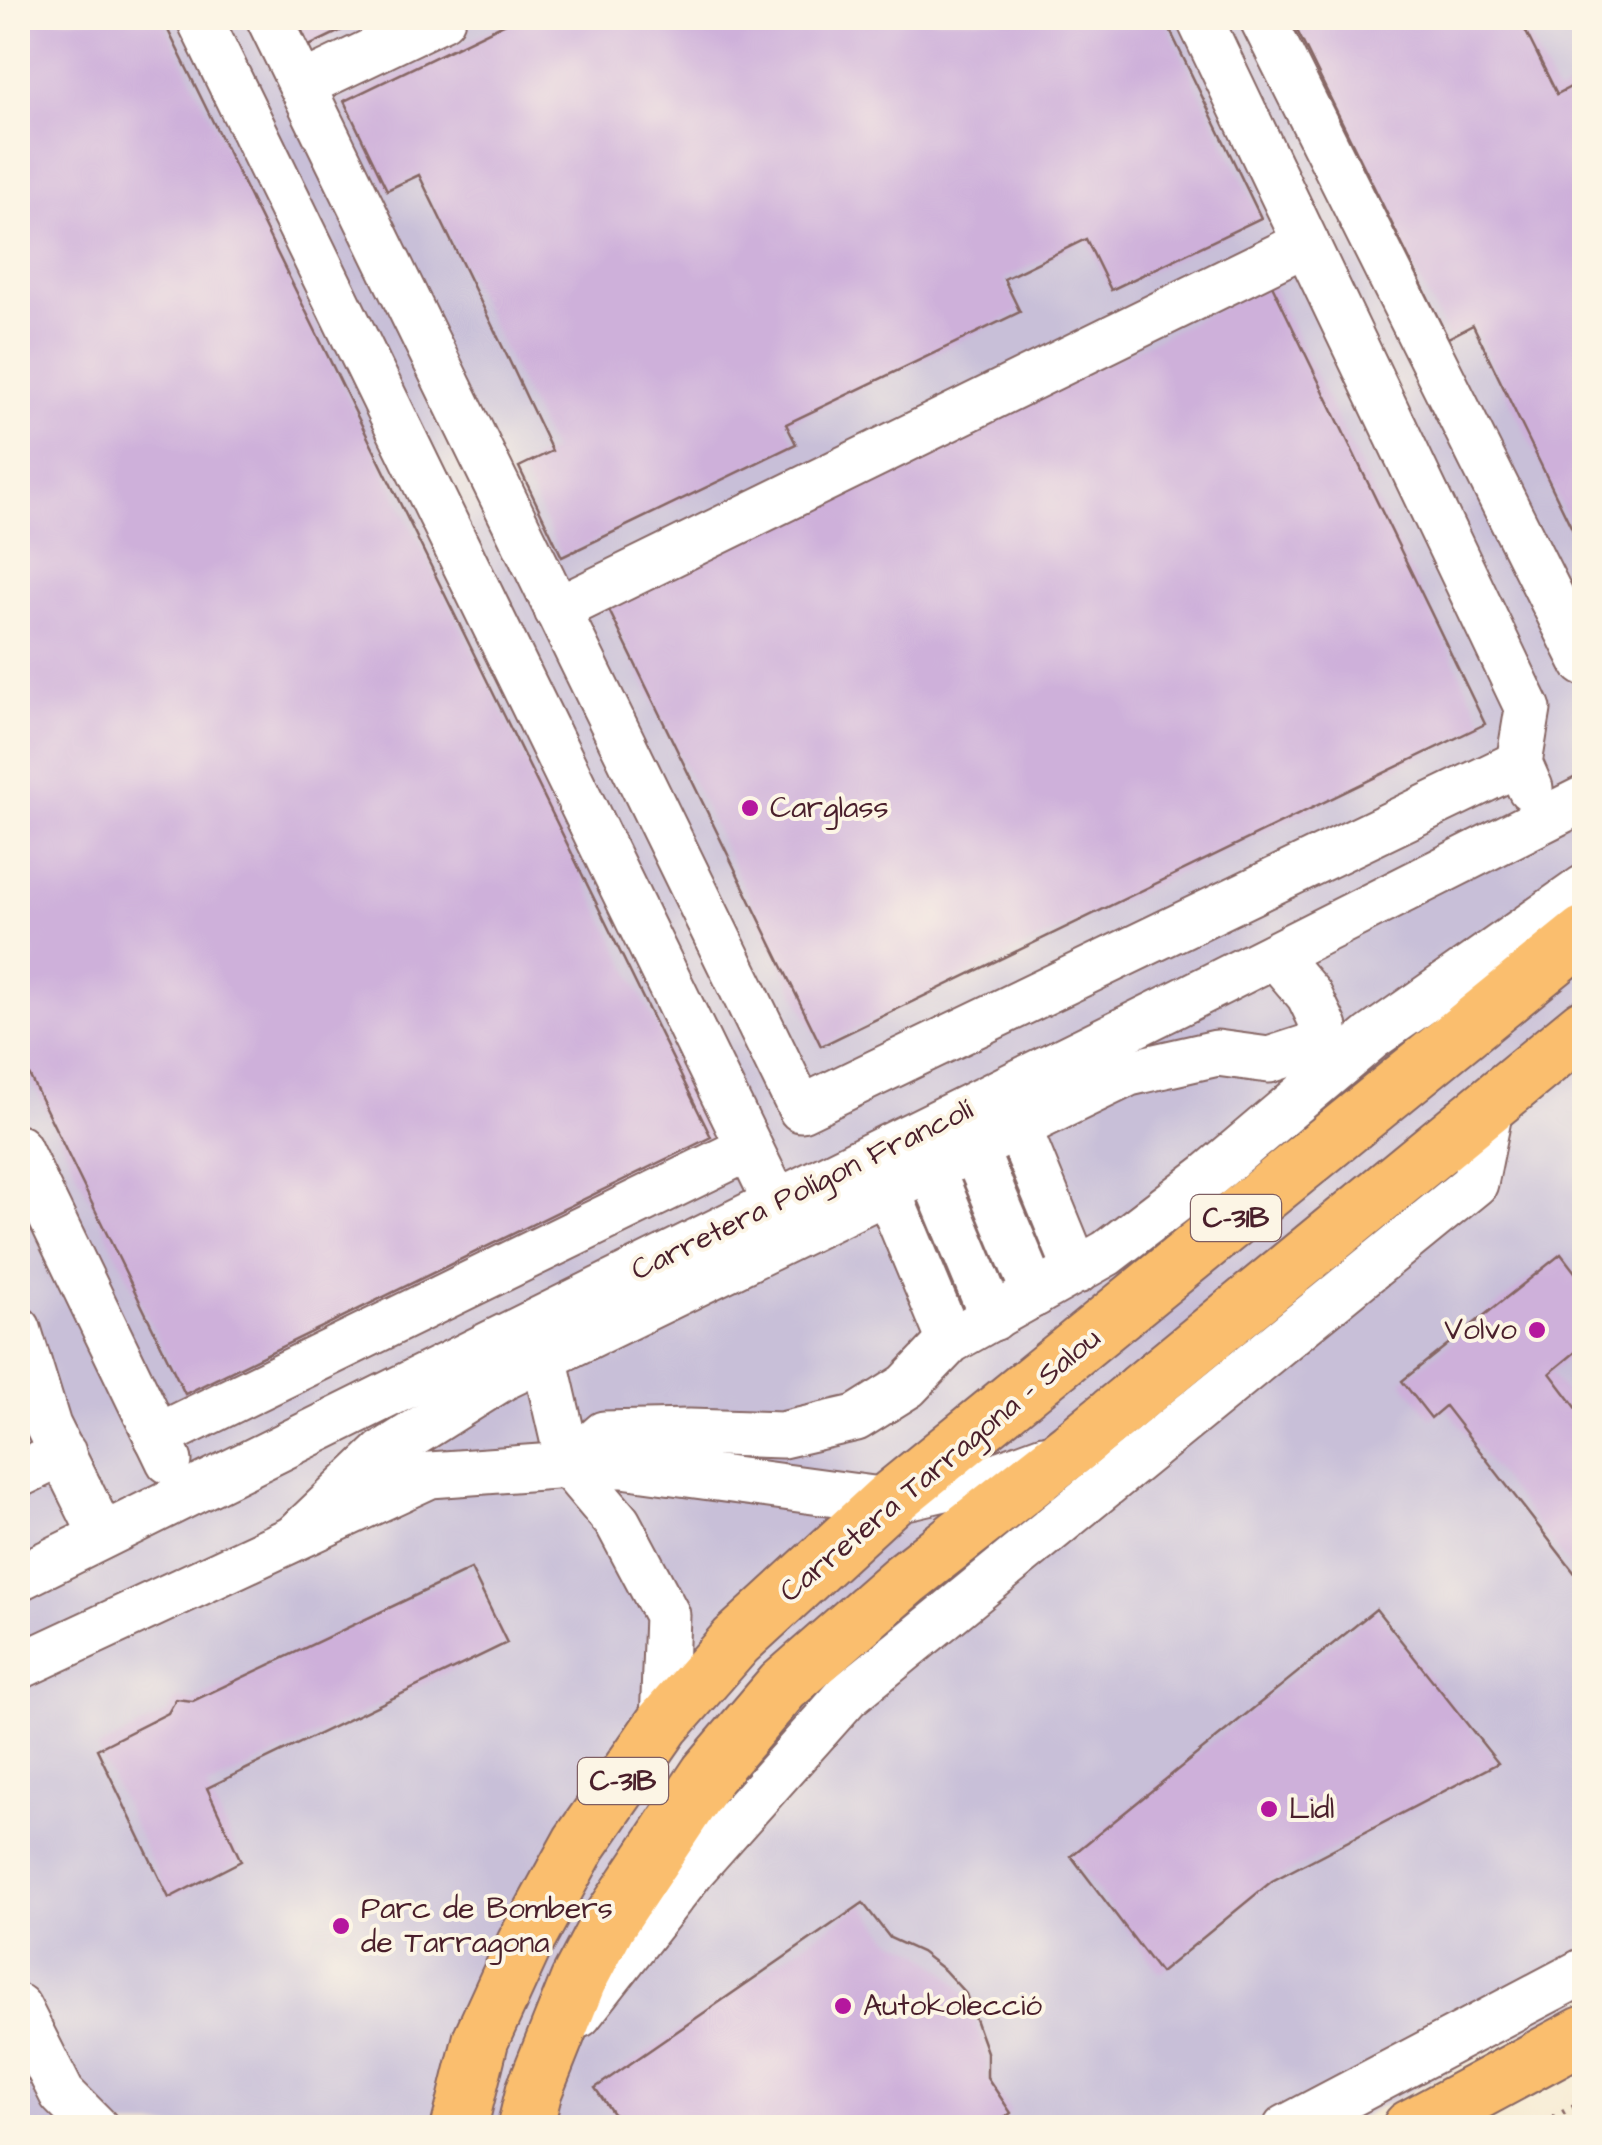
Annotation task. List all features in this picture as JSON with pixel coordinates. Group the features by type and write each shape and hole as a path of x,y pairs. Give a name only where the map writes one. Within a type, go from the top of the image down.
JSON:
{"main road":[{"name":"Carretera Tarragona - Salou","path":"459,2128 482,2039 524,1945 580,1843 662,1724 736,1641 888,1501 1584,934"},
{"name":"C-31B","path":"525,2128 534,2091 578,1981 608,1924 708,1774 783,1686 904,1580 1072,1448 1584,1028"},
{"path":"1410,2128 1584,2034"},
{"path":"1487,2128 1584,2075"}],"street":[{"path":"199,18 776,1202"},
{"path":"269,18 801,1109 1519,763"},
{"path":"302,85 442,18"},
{"path":"1199,18 1528,709 1519,763 1543,819"},
{"path":"1262,18 1584,663"},
{"path":"1252,129 1304,103"},
{"path":"558,610 1306,243"},
{"name":"Carretera Polígon Francolí","path":"18,1578 776,1202 870,1177 1274,955 1584,798"},
{"path":"569,1465 604,1434 782,1436 856,1418 907,1386 950,1341 1107,1253 1209,1175 1372,1036 1584,888"},
{"path":"294,1537 383,1452 502,1378 870,1177 931,1169 1130,1073 1218,1053 1270,1060 1312,1046 1325,1028 1309,996 1274,955"},
{"path":"1270,1060 1275,1094 1270,1122"},
{"path":"822,1099 870,1177 950,1341"},
{"path":"553,2048 694,1868 847,1696 1475,1183 1491,1104"},
{"path":"1018,1127 1077,1271"},
{"path":"18,1148 185,1494"},
{"path":"158,1437 749,1148"},
{"path":"974,1148 1035,1294"},
{"path":"931,1169 992,1318"},
{"path":"608,1285 547,1330 544,1358 569,1465 618,1523 667,1615 662,1724"},
{"path":"18,1329 48,1426 102,1535"},
{"path":"18,1667 430,1475 622,1465 888,1501 992,1478 1072,1448"},
{"path":"18,1475 62,1454"},
{"path":"1286,2128 1584,1972"},
{"path":"18,2007 62,2094 96,2128"}],"path":[{"path":"1535,2128 1584,2101"}],"shaded area":[{"path":"18,18 1584,18 1584,2002 1342,2127 18,2127"}],"building":[{"path":"18,18 162,18 711,1137 185,1394 18,1052"},
{"path":"296,18 367,18 309,46"},
{"path":"516,18 1164,18 1261,218 1111,290 1086,239 1004,279 1020,312 786,424 796,444 562,557 519,467 552,451 509,360 419,175 387,190 344,101"},
{"path":"1291,18 1519,18 1557,94 1584,80 1584,543 1580,545 1473,325 1448,338"},
{"path":"1271,283 1485,724 821,1046 607,606"},
{"path":"1561,1254 1584,1284 1584,1345 1550,1373 1584,1418 1584,1585 1445,1406 1431,1418 1402,1381"},
{"path":"471,1569 507,1643 207,1788 241,1861 169,1898 97,1749 168,1713 176,1699 193,1701"},
{"name":"Lidl","path":"1376,1609 1498,1763 1272,1881 1160,1973 1071,1856"},
{"name":"Autokolecció","path":"863,1903 890,1938 921,1952 966,1994 987,2052 987,2077 1011,2113 991,2128 623,2128 595,2088"}],"place":[{"name":"Carglass","path":"750,808"},
{"name":"Volvo","path":"1537,1330"},
{"name":"Lidl","path":"1269,1809"},
{"name":"Parc de Bombers de Tarragona","path":"341,1926"},
{"name":"Autokolecció","path":"843,2006"}]}
